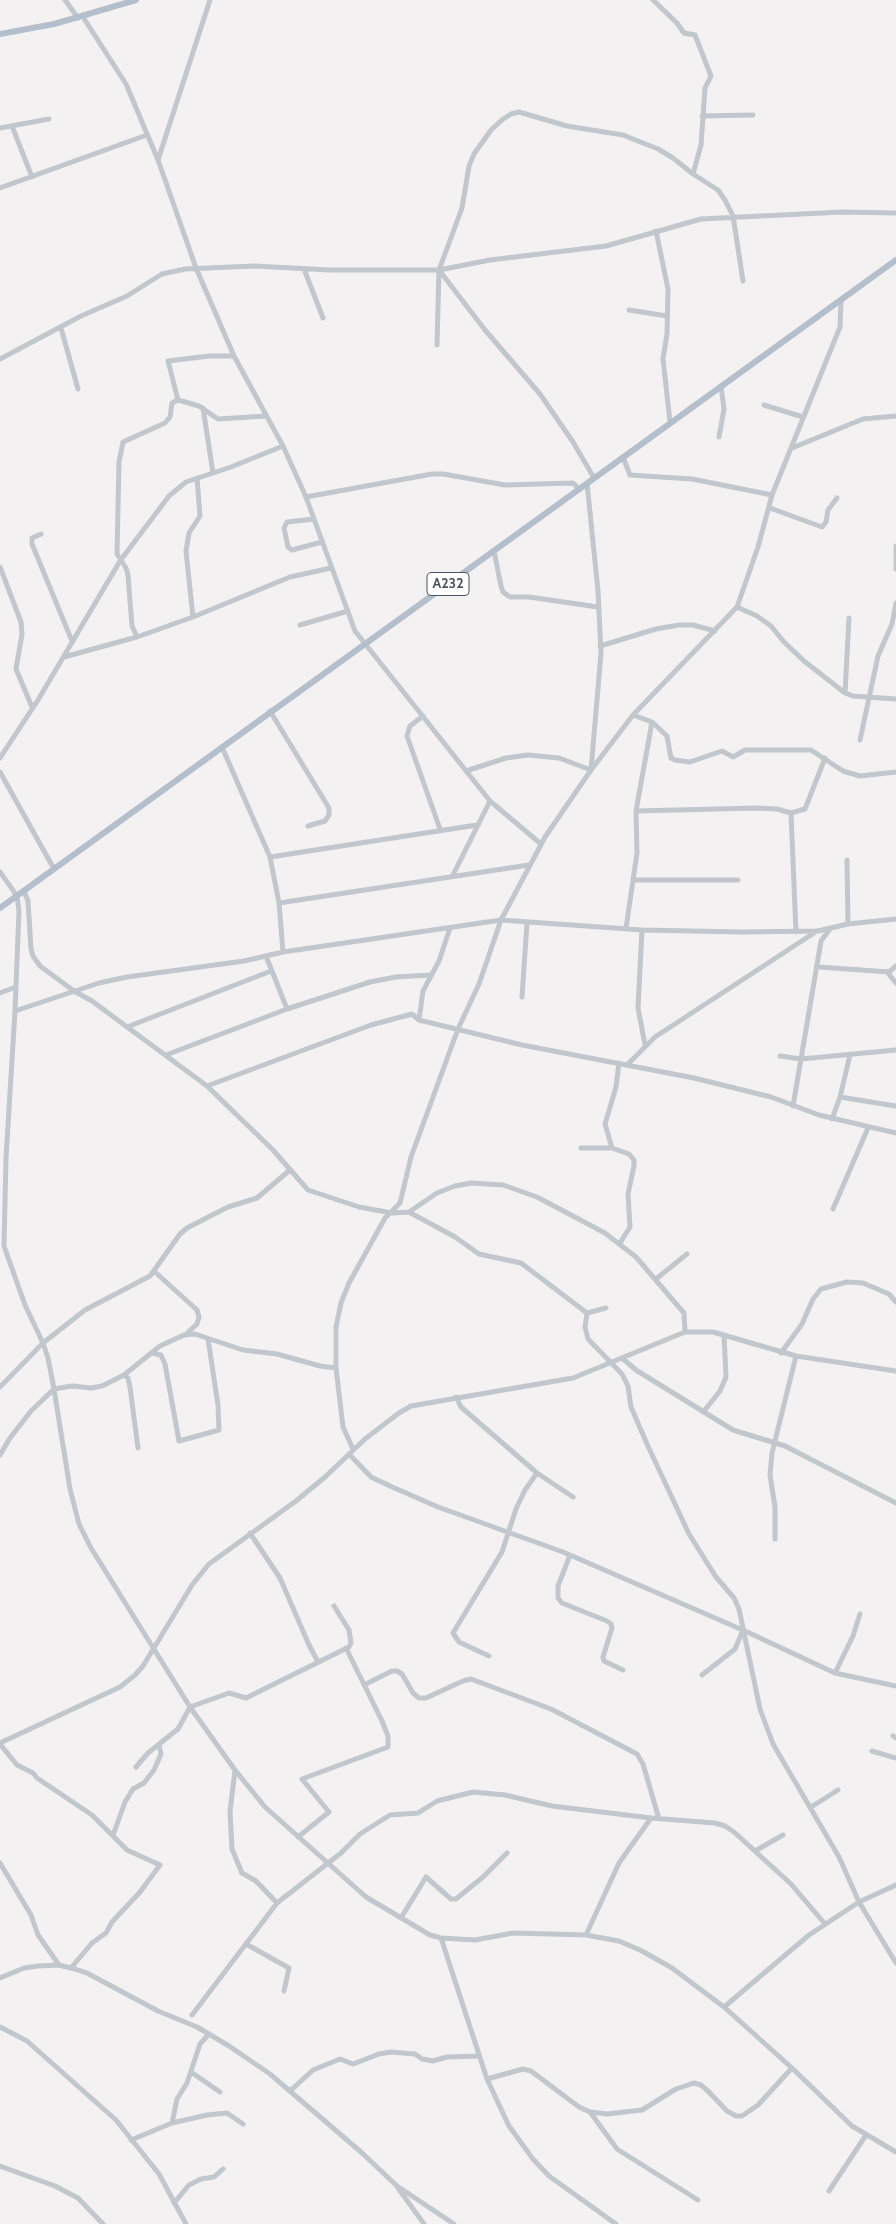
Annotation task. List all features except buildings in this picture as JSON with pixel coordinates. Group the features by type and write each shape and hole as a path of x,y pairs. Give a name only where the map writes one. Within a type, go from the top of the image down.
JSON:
{"main road":[{"path":"0,34 38,28 136,0"},
{"name":"A232","path":"0,908 896,260"}],"street":[{"path":"65,0 80,17 126,84 158,160 196,268 234,356 283,446 306,497 355,631 490,801 541,844"},
{"path":"158,160 210,0"},
{"path":"653,0 677,23 684,34 694,35 712,76 705,88 701,145 693,174"},
{"path":"437,345 439,270 462,208 465,180 474,154 491,130 503,119 519,112 566,126 623,135 658,149 718,190 733,216 743,281"},
{"path":"702,116 753,116"},
{"path":"0,128 49,119"},
{"path":"12,126 32,177"},
{"path":"0,188 147,135"},
{"path":"0,359 81,316 127,296 162,274 196,268 254,266 304,269 439,270 490,260 606,246 701,219 842,212 896,213"},
{"path":"656,231 668,289 663,359 670,422"},
{"path":"304,269 323,318"},
{"path":"439,270 485,330 540,394 573,442 594,478"},
{"path":"841,300 840,327 772,495 770,508 737,607 633,715 591,770 541,844 501,920 479,984 458,1029 411,1157 400,1203 385,1218 349,1283 341,1304 336,1327 336,1368 343,1427 351,1451 371,1477 438,1507 570,1555 835,1673 896,1686"},
{"path":"629,310 667,316"},
{"path":"61,328 78,389"},
{"path":"178,400 168,361 208,356 234,356"},
{"path":"719,437 724,409 721,386"},
{"path":"137,637 132,626 128,575 117,554 119,462 123,442 165,424 170,417 172,403 178,400 203,408 218,419 266,416"},
{"path":"764,405 803,417"},
{"path":"203,408 213,473"},
{"path":"792,448 863,419 896,416"},
{"path":"0,758 38,700 120,562 169,496 186,482 283,446"},
{"path":"623,457 630,475 692,479 772,495"},
{"path":"306,497 432,474 443,474 505,485 573,483 579,489"},
{"path":"193,617 186,551 190,533 200,516 197,478"},
{"path":"587,483 600,646 591,770"},
{"path":"770,508 822,527 826,522 828,510 837,498"},
{"path":"314,519 287,522 284,528 288,547 292,550 322,542"},
{"path":"40,534 32,538 32,544 72,641"},
{"path":"896,546 896,568"},
{"path":"494,551 503,592 510,596 598,607"},
{"path":"0,567 21,622 22,634 16,669 32,707"},
{"path":"64,657 137,637 290,578 331,568"},
{"path":"860,740 878,656 892,624 896,603"},
{"path":"737,607 757,616 771,626 804,662 845,693 868,698 896,699"},
{"path":"300,625 348,611"},
{"path":"845,693 849,618"},
{"path":"600,646 656,629 693,625 715,631"},
{"path":"270,711 329,808 329,815 325,821 308,826"},
{"path":"633,715 652,722 667,736 671,758 675,760 690,762 722,751 733,757 745,750 811,750 843,771 860,776 896,772"},
{"path":"423,716 410,726 407,736 440,830"},
{"path":"626,928 637,853 636,811 652,722"},
{"path":"222,746 270,857 279,903 284,952"},
{"path":"466,771 506,758 528,755 559,758 591,770"},
{"path":"636,811 757,808 777,809 791,813 805,808 825,758"},
{"path":"0,772 54,869"},
{"path":"452,877 490,801"},
{"path":"791,813 796,932"},
{"path":"270,857 477,825"},
{"path":"847,860 848,924"},
{"path":"279,903 529,865"},
{"path":"0,872 17,896 19,911 6,1158 4,1246 25,1305 43,1343 54,1388 70,1489 79,1524 90,1548 190,1707 235,1770 265,1807 366,1897 401,1918 441,1938 475,1940 513,1933 586,1935 619,1941 642,1951 672,1968 724,2007 792,2068 833,2109 866,2135 896,2152"},
{"path":"633,880 738,880"},
{"path":"24,891 28,901 33,956 40,966 74,991 92,1001 207,1086 273,1150 308,1190 359,1207 392,1213 409,1212 455,1237 479,1254 521,1263 587,1313"},
{"path":"15,1011 74,991 128,977 244,961 284,952 501,920 642,930 796,932 818,931 848,924 896,919"},
{"path":"522,997 527,923"},
{"path":"419,1020 423,991 439,961 450,928"},
{"path":"793,1106 819,967 822,941 830,929"},
{"path":"642,930 638,1008 645,1046"},
{"path":"627,1065 645,1046 818,931"},
{"path":"266,956 287,1009"},
{"path":"819,967 887,972 896,966"},
{"path":"127,1027 271,971"},
{"path":"887,972 896,983"},
{"path":"166,1055 287,1009 370,982 396,977 430,975"},
{"path":"0,993 16,987"},
{"path":"207,1086 396,1017 412,1014 419,1020 522,1045 694,1078 771,1097 832,1119 896,1134"},
{"path":"780,1056 801,1059 896,1050"},
{"path":"832,1119 840,1097 850,1055"},
{"path":"612,1148 605,1124 618,1078 619,1063"},
{"path":"840,1097 896,1106"},
{"path":"833,1208 868,1128"},
{"path":"581,1148 612,1148 629,1154 634,1160 628,1201 630,1227 620,1243"},
{"path":"0,1387 43,1343 85,1310 140,1282 155,1272 180,1234 187,1228 228,1207 257,1198 290,1170"},
{"path":"409,1212 432,1195 451,1187 471,1183 490,1183 537,1197 605,1232 636,1256 684,1313 686,1332"},
{"path":"656,1280 686,1254"},
{"path":"155,1272 197,1310 200,1317 197,1324 184,1335"},
{"path":"781,1353 802,1324 813,1299 820,1289 847,1282 863,1283 889,1294 896,1302"},
{"path":"587,1313 606,1308"},
{"path":"587,1313 586,1327 588,1339 622,1374 628,1386 631,1407 689,1534 716,1577 734,1598 744,1631 760,1709 773,1744 839,1857 859,1902 896,1963"},
{"path":"71,1968 92,1943 106,1932 112,1922 140,1892 160,1865 127,1850 85,1810 37,1778 33,1773 17,1765 0,1744 120,1687 144,1666 192,1585 209,1564 296,1502 351,1451 399,1413 411,1406 456,1397 559,1381 592,1370 686,1332 724,1334 781,1353 896,1371"},
{"path":"0,1456 10,1438 31,1411 54,1388 72,1386 91,1388 102,1386 124,1375 171,1339 184,1335 195,1334 242,1350 277,1354 320,1366 336,1368"},
{"path":"704,1411 720,1391 726,1377 724,1334"},
{"path":"152,1352 161,1355 165,1364 179,1441 219,1430 214,1374 208,1339"},
{"path":"775,1539 776,1528 770,1475 773,1442 781,1418 796,1356"},
{"path":"622,1358 636,1370 732,1430 785,1446 896,1503"},
{"path":"124,1375 128,1378 130,1387 138,1448"},
{"path":"456,1397 462,1406 537,1473 573,1497"},
{"path":"489,1656 459,1642 453,1633 502,1552 516,1508 525,1490 537,1473"},
{"path":"250,1533 280,1578 318,1662"},
{"path":"570,1555 558,1586 558,1598 562,1603 607,1621 610,1624 612,1628 603,1656 604,1661 623,1670"},
{"path":"136,1767 148,1753 178,1729 190,1707 229,1693 246,1698 346,1648 351,1643 348,1630 334,1606"},
{"path":"835,1673 853,1636 860,1614"},
{"path":"702,1675 735,1649 744,1631"},
{"path":"298,1838 329,1812 302,1779 388,1747 388,1736 382,1721 346,1648"},
{"path":"364,1686 392,1671 397,1671 402,1674 413,1693 419,1698 426,1698 471,1679 551,1709 637,1754 643,1764 659,1819"},
{"path":"113,1836 125,1802 132,1789 144,1782 154,1770 161,1754 159,1745"},
{"path":"872,1751 896,1758"},
{"path":"235,1770 230,1812 232,1849 242,1873 256,1881 277,1903"},
{"path":"811,1807 838,1790"},
{"path":"192,2015 277,1903 327,1864 360,1834 390,1815 418,1813 437,1801 473,1792 504,1795 552,1806 659,1819 715,1823 725,1826 791,1884 825,1924"},
{"path":"586,1935 619,1863 651,1818"},
{"path":"755,1851 783,1835"},
{"path":"401,1918 426,1877 451,1899 456,1899 483,1877 506,1853"},
{"path":"0,1863 31,1916 38,1935 59,1965"},
{"path":"724,2007 793,1947 825,1924 859,1902 896,1885"},
{"path":"441,1938 487,2079 508,2126 532,2159 549,2176 616,2224"},
{"path":"246,1944 289,1968 284,1991"},
{"path":"0,1978 24,1968 59,1965 71,1968 87,1973 158,2011 209,2034 270,2074 397,2186 454,2224"},
{"path":"0,2027 27,2041 108,2112 159,2174 186,2224"},
{"path":"172,2123 177,2099 191,2072 200,2044 209,2034"},
{"path":"290,2091 313,2070 340,2059 353,2064 378,2054 391,2052 414,2054 422,2059 433,2060 448,2057 479,2056"},
{"path":"487,2079 523,2069 531,2071 579,2107 590,2112 608,2114 642,2110 676,2089 694,2083 709,2092 727,2111 736,2116 742,2116 758,2105 792,2068"},
{"path":"191,2072 220,2092"},
{"path":"590,2112 617,2149 698,2200"},
{"path":"131,2140 172,2123 206,2115 227,2113 244,2124"},
{"path":"829,2191 866,2135"},
{"path":"0,2166 54,2186 78,2198 103,2224"},
{"path":"174,2203 189,2185 201,2179 214,2177 223,2169"},
{"path":"397,2186 424,2224"}]}
